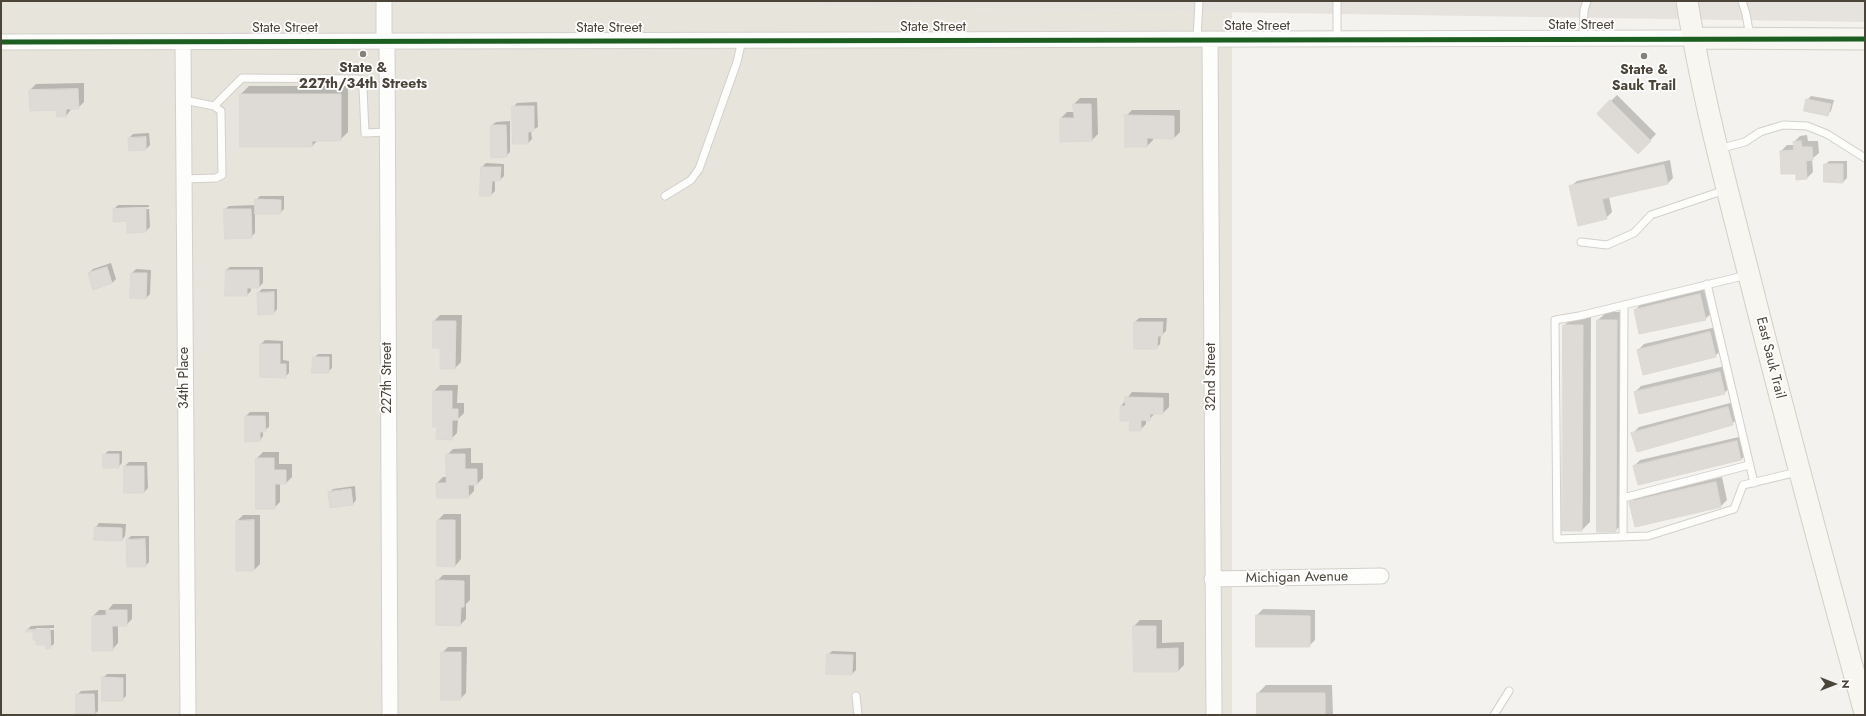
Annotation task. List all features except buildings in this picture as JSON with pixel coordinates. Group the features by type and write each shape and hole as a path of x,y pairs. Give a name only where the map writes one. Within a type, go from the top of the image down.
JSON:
{"main road":[{"name":"East Sauk Trail","path":"1687,1 1693,38 1727,189 1820,552 1865,712"},
{"name":"State Street","path":"1693,38 1865,39"}],"street":[{"name":"227th Street","path":"384,1 387,132 390,715"},
{"name":"State Street","path":"1,42 1693,38"},
{"name":"32nd Street","path":"1204,39 1214,715"},
{"name":"34th Place","path":"183,42 188,715"},
{"name":"Michigan Avenue","path":"1212,579 1381,576"}],"lane":[{"path":"1199,1 1204,39"},
{"path":"1337,1 1337,39"},
{"path":"1583,38 1584,10 1587,1"},
{"path":"1742,1 1751,38"},
{"path":"665,196 690,180 699,169 736,62 742,40"},
{"path":"214,106 242,78 358,79 363,88 365,132 387,132"},
{"path":"184,100 214,106 221,111 222,175 216,178 184,179"},
{"path":"1718,150 1745,142 1760,132 1783,125 1791,125 1807,126 1827,134 1865,158"},
{"path":"1581,242 1607,245 1634,233 1651,215 1727,189"},
{"path":"1749,274 1624,305 1555,320 1557,539 1648,536 1734,509 1743,486 1799,471"},
{"path":"1707,284 1754,483"},
{"path":"1623,536 1624,305"},
{"path":"1623,498 1749,465"},
{"path":"1494,715 1509,691"},
{"path":"856,696 858,715"}],"shaded area":[{"path":"1,1 820,1 820,6 1232,12 1232,715 1,715"},
{"path":"820,1 1865,1 1865,22 820,6"}],"cycle path":[{"path":"1,42 1865,39"}],"place":[{"name":"State & 227th/34th Streets","path":"363,54"},
{"name":"State & Sauk Trail","path":"1644,56"}]}
